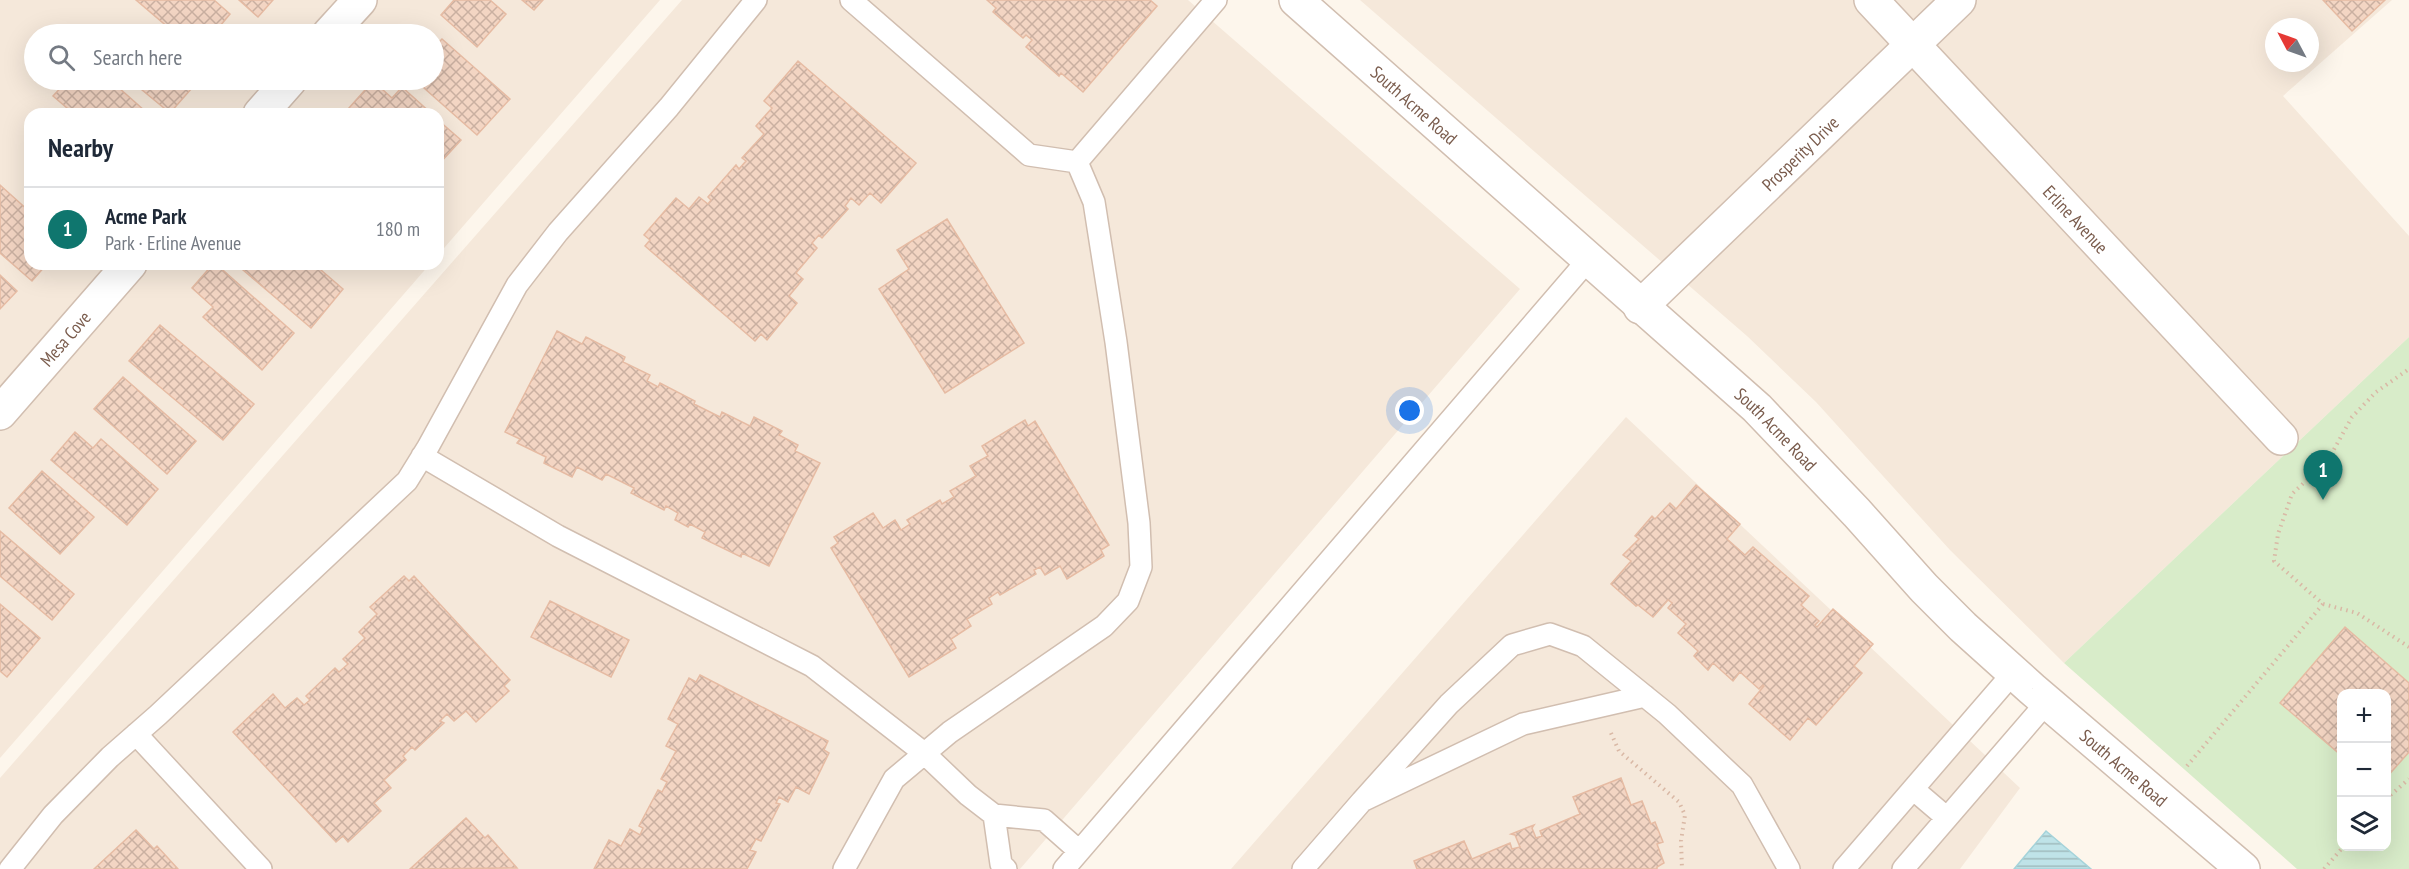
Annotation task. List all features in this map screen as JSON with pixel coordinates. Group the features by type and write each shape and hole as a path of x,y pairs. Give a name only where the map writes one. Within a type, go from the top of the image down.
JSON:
{"street":[{"path":"339,24 360,0"},
{"name":"South Acme Road","path":"1296,0 1640,307 1757,408 1857,513 1924,588 2013,673 2243,869"},
{"name":"Erline Avenue","path":"1870,0 2281,438"},
{"name":"Prosperity Drive","path":"1640,307 1959,0"},
{"path":"265,108 281,90"},
{"name":"Mesa Cove","path":"0,413 125,270"}],"lane":[{"path":"10,869 53,815 136,734 407,481 517,285 558,232 669,107 756,0"},
{"path":"851,0 1029,155 1077,162"},
{"path":"1077,162 1216,0"},
{"path":"844,869 894,779 950,732 1104,626 1128,601 1141,567 1139,524 1119,365 1094,202 1077,162"},
{"path":"1064,869 1588,260"},
{"path":"422,456 558,536 812,666 924,753 968,795 994,815 1044,820 1079,852"},
{"path":"1303,869 1449,704 1512,645 1550,634 1583,646 1667,714 1742,785 1789,869"},
{"path":"1844,869 2013,673"},
{"path":"1362,801 1523,724 1645,696"},
{"path":"1903,869 2047,702"},
{"path":"136,734 261,869"},
{"path":"1913,789 1947,818"},
{"path":"994,815 1001,864 1006,869"}],"path":[{"path":"2409,369 2376,392 2352,417 2328,460 2292,494 2278,534 2274,561 2323,604 2357,613 2409,647"},
{"path":"2187,766 2323,604"},
{"path":"1599,707 1619,751 1679,802 1685,815 1681,841 1682,869"},
{"path":"2388,797 2409,779"},
{"path":"2324,869 2340,851"}],"shaded area":[{"path":"0,0 660,0 444,248 444,108 24,108 24,270 425,270 0,758"},
{"path":"682,0 1188,0 1520,289 1020,869 0,869 0,778"},
{"path":"1360,0 2392,0 2319,64 2319,18 2265,18 2265,72 2310,72 2283,96 2409,236 2409,337 2064,663 1950,550 1816,402 1747,336"},
{"path":"1626,417 2020,788 1960,869 1231,869"}],"green space":[{"path":"2409,337 2409,869 2297,869 2064,663"}],"water":[{"path":"2046,831 2091,869 2014,869"}],"building":[{"path":"136,0 214,0 230,14 222,24 164,24"},
{"path":"239,0 273,0 258,17"},
{"path":"454,0 490,0 506,14 477,47 441,15"},
{"path":"522,0 543,0 534,10"},
{"path":"987,0 1150,0 1157,6 1083,92 1061,73 1059,76 1026,47 1032,40 1026,35 1023,38 993,12 996,8"},
{"path":"2323,0 2385,0 2352,31"},
{"path":"444,41 510,99 477,135 426,90 444,90"},
{"path":"798,61 916,163 881,203 870,193 859,205 851,198 845,206 848,209 822,238 819,235 812,243 817,248 796,273 803,279 789,296 797,303 767,340 761,334 755,341 645,246 650,240 644,235 676,198 689,209 699,197 708,204 711,200 708,197 736,165 739,169 746,161 742,158 764,134 756,126 772,108 764,101"},
{"path":"59,90 121,90 142,108 67,108 53,96"},
{"path":"142,90 190,90 174,108 164,108"},
{"path":"365,90 383,90 392,98 399,90 405,90 425,108 349,108"},
{"path":"444,125 461,140 444,158"},
{"path":"0,185 24,207 24,270 42,270 32,281 0,253"},
{"path":"947,219 1024,343 945,393 879,289 909,269 897,250"},
{"path":"208,270 223,270 294,333 262,370 203,317 213,307 192,288"},
{"path":"243,270 321,270 343,289 311,328"},
{"path":"0,275 17,291 0,309"},
{"path":"160,325 254,404 223,440 129,361"},
{"path":"557,331 582,344 586,337 625,357 623,362 650,375 647,381 658,387 660,383 720,417 722,412 750,426 754,417 782,431 779,435 798,445 795,451 820,463 769,566 742,553 741,557 702,538 705,532 690,524 688,527 675,520 678,513 666,506 664,510 631,493 634,488 606,474 602,480 577,467 572,477 544,463 546,457 517,443 520,439 505,432"},
{"path":"123,377 196,441 167,474 94,409"},
{"path":"1025,420 1028,426 1035,421 1109,545 1101,550 1104,556 1067,579 1060,566 1045,575 1040,567 1034,570 1036,574 1000,595 998,592 989,598 992,604 967,619 971,626 951,639 956,648 909,677 831,548 838,543 834,537 873,513 883,528 895,520 901,530 910,524 907,520 940,500 942,504 954,497 950,491 976,476 970,466 988,456 982,446"},
{"path":"75,432 93,448 101,439 158,489 127,525 51,460"},
{"path":"42,471 94,517 60,554 9,508"},
{"path":"1696,485 1740,524 1727,539 1745,555 1753,547 1809,596 1801,605 1819,621 1815,625 1817,627 1833,609 1873,644 1854,666 1862,673 1816,725 1808,718 1790,740 1749,704 1763,685 1759,689 1740,672 1733,681 1713,663 1708,670 1694,656 1698,651 1678,633 1686,624 1668,608 1672,603 1668,600 1653,617 1638,605 1636,606 1611,584 1631,561 1623,555 1639,539 1635,536 1652,516 1655,519 1670,503 1676,509"},
{"path":"0,531 74,594 52,620 0,576"},
{"path":"404,576 409,581 414,576 510,680 504,686 509,691 476,722 466,711 454,721 447,714 440,721 444,723 415,750 412,747 403,756 406,760 384,780 391,788 374,803 381,811 348,842 343,836 336,842 233,732 273,694 285,708 297,698 304,705 310,700 306,696 335,668 339,672 348,664 343,659 365,638 359,632 377,614 370,607"},
{"path":"550,601 629,640 611,677 531,637"},
{"path":"0,604 40,638 7,677 0,671"},
{"path":"2345,627 2409,683 2409,752 2391,772 2391,689 2337,689 2337,752 2280,703"},
{"path":"700,675 828,741 824,750 829,753 809,794 796,787 788,802 779,797 776,803 780,804 761,841 756,839 750,850 756,852 747,869 594,869 609,840 621,846 630,829 640,835 643,828 639,826 658,790 662,792 667,782 661,779 676,751 666,746 678,724 668,719 689,678 696,682"},
{"path":"1621,778 1631,805 1642,801 1651,824 1655,822 1663,842 1657,844 1664,863 1657,869 1417,869 1414,861 1464,841 1472,859 1510,843 1512,849 1520,847 1515,835 1511,834 1534,825 1532,828 1536,838 1542,836 1540,831 1580,814 1573,797"},
{"path":"466,818 485,838 488,835 517,868 410,869"},
{"path":"136,830 154,849 157,846 178,869 94,869"}],"place":[{"name":"Acme Park","path":"2323,500"}]}
